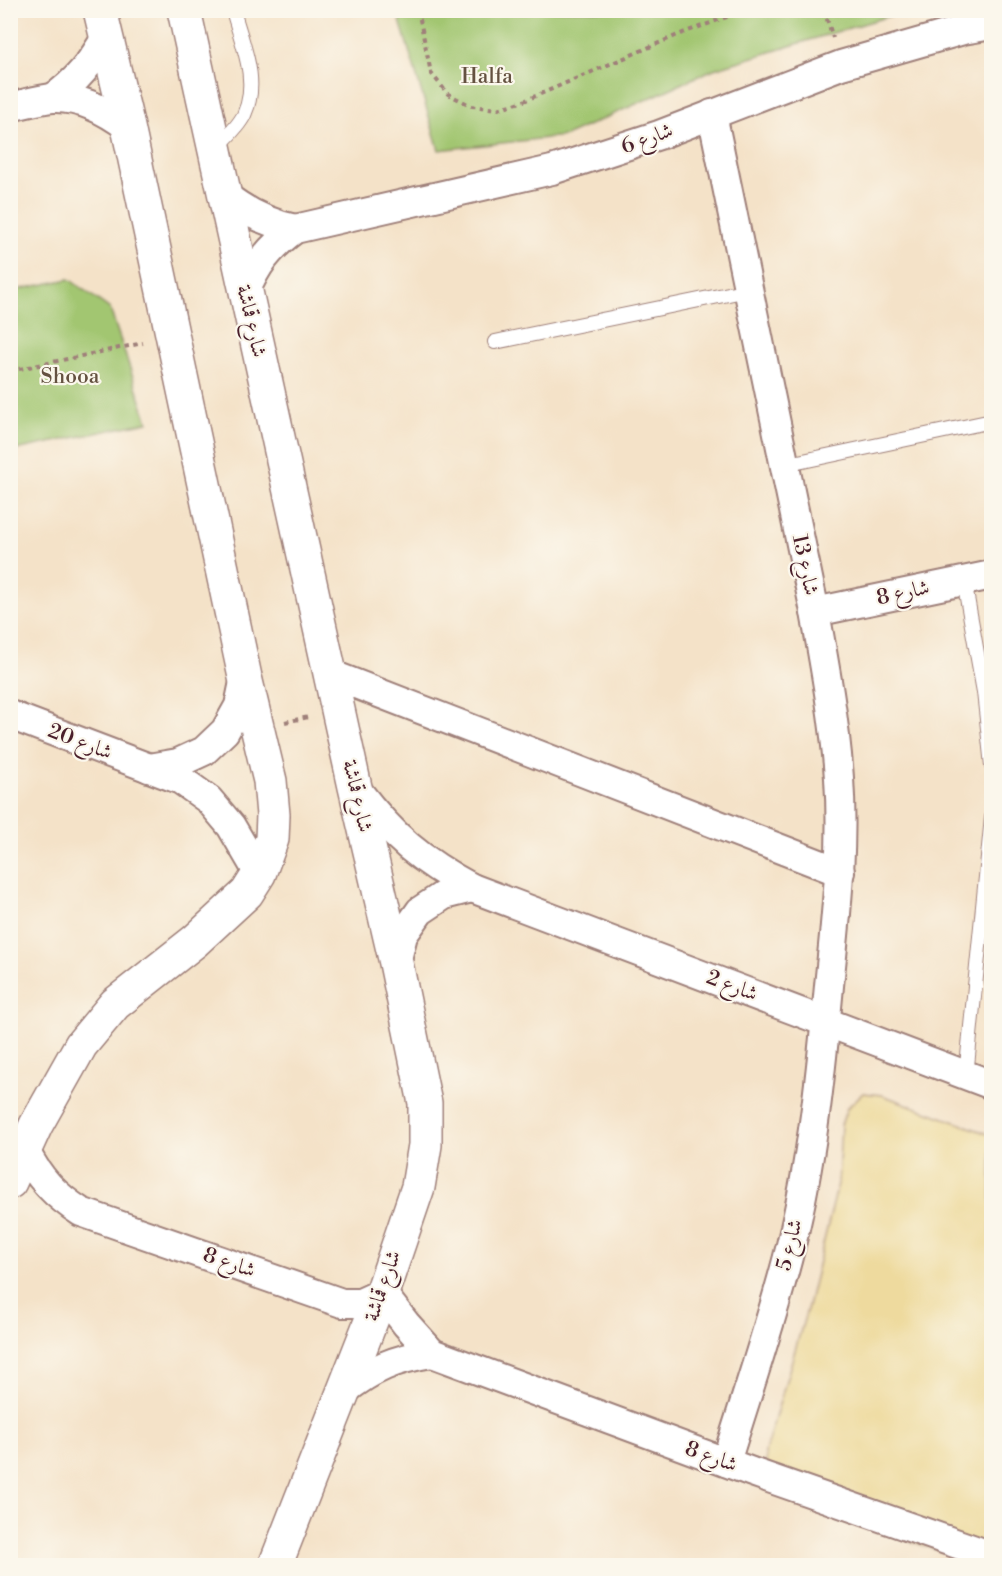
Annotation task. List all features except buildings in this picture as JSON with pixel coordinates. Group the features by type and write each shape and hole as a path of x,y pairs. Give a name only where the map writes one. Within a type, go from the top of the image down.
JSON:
{"street":[{"name":"شارع قماشة","path":"184,10 425,1102 425,1145 418,1187 382,1293 275,1566"},
{"path":"53,98 84,72 103,24"},
{"path":"10,1182 18,1156 81,1045 115,1004 195,941 247,893 259,874 272,839 273,814 270,781 245,677 128,127 103,24"},
{"name":"شارع 6","path":"245,294 252,274 263,256 295,229 552,170 649,139 841,65 963,30 992,25"},
{"path":"10,107 53,98 73,100 93,106 128,127"},
{"name":"شارع 13","path":"712,114 815,612 830,695 839,779 840,872 826,1022"},
{"name":"شارع 6","path":"223,194 239,207 257,217 295,229"},
{"name":"شارع 8","path":"815,612 978,578"},
{"path":"330,674 840,872"},
{"path":"149,768 177,763 204,751 225,731 239,706 245,677"},
{"name":"شارع 20","path":"10,716 181,780 209,800 231,826 259,874"},
{"name":"شارع 2","path":"355,787 379,818 406,846 438,870 472,888 979,1080"},
{"path":"396,963 403,935 420,911 444,895 472,888"},
{"name":"شارع 5","path":"726,1462 791,1245 807,1171 819,1096 826,1022"},
{"name":"شارع 8","path":"18,1156 50,1188 81,1212 342,1303 360,1303 382,1293 432,1353 726,1462 992,1556"},
{"path":"344,1391 363,1376 384,1364 432,1353"}],"lane":[{"path":"214,151 243,117 251,98 252,79 233,10"},
{"path":"495,342 748,290"},
{"path":"784,465 992,421"},
{"path":"978,578 984,692 992,766"},
{"path":"979,1080 992,817"}],"path":[{"path":"418,10 432,73 448,94 472,106 498,109 524,101 680,34 746,10"},
{"path":"10,371 173,336"},
{"path":"258,728 338,711"}],"green space":[{"name":"Halfa","path":"397,10 916,11 889,16 714,69 565,136 439,150"},
{"name":"Shooa","path":"69,279 110,309 148,422 11,451 11,291"}],"sand":[{"path":"863,1093 882,1095 991,1135 991,1565 983,1565 800,1505 773,1484 768,1471 765,1452 808,1306 838,1184 841,1125 847,1108"}]}
